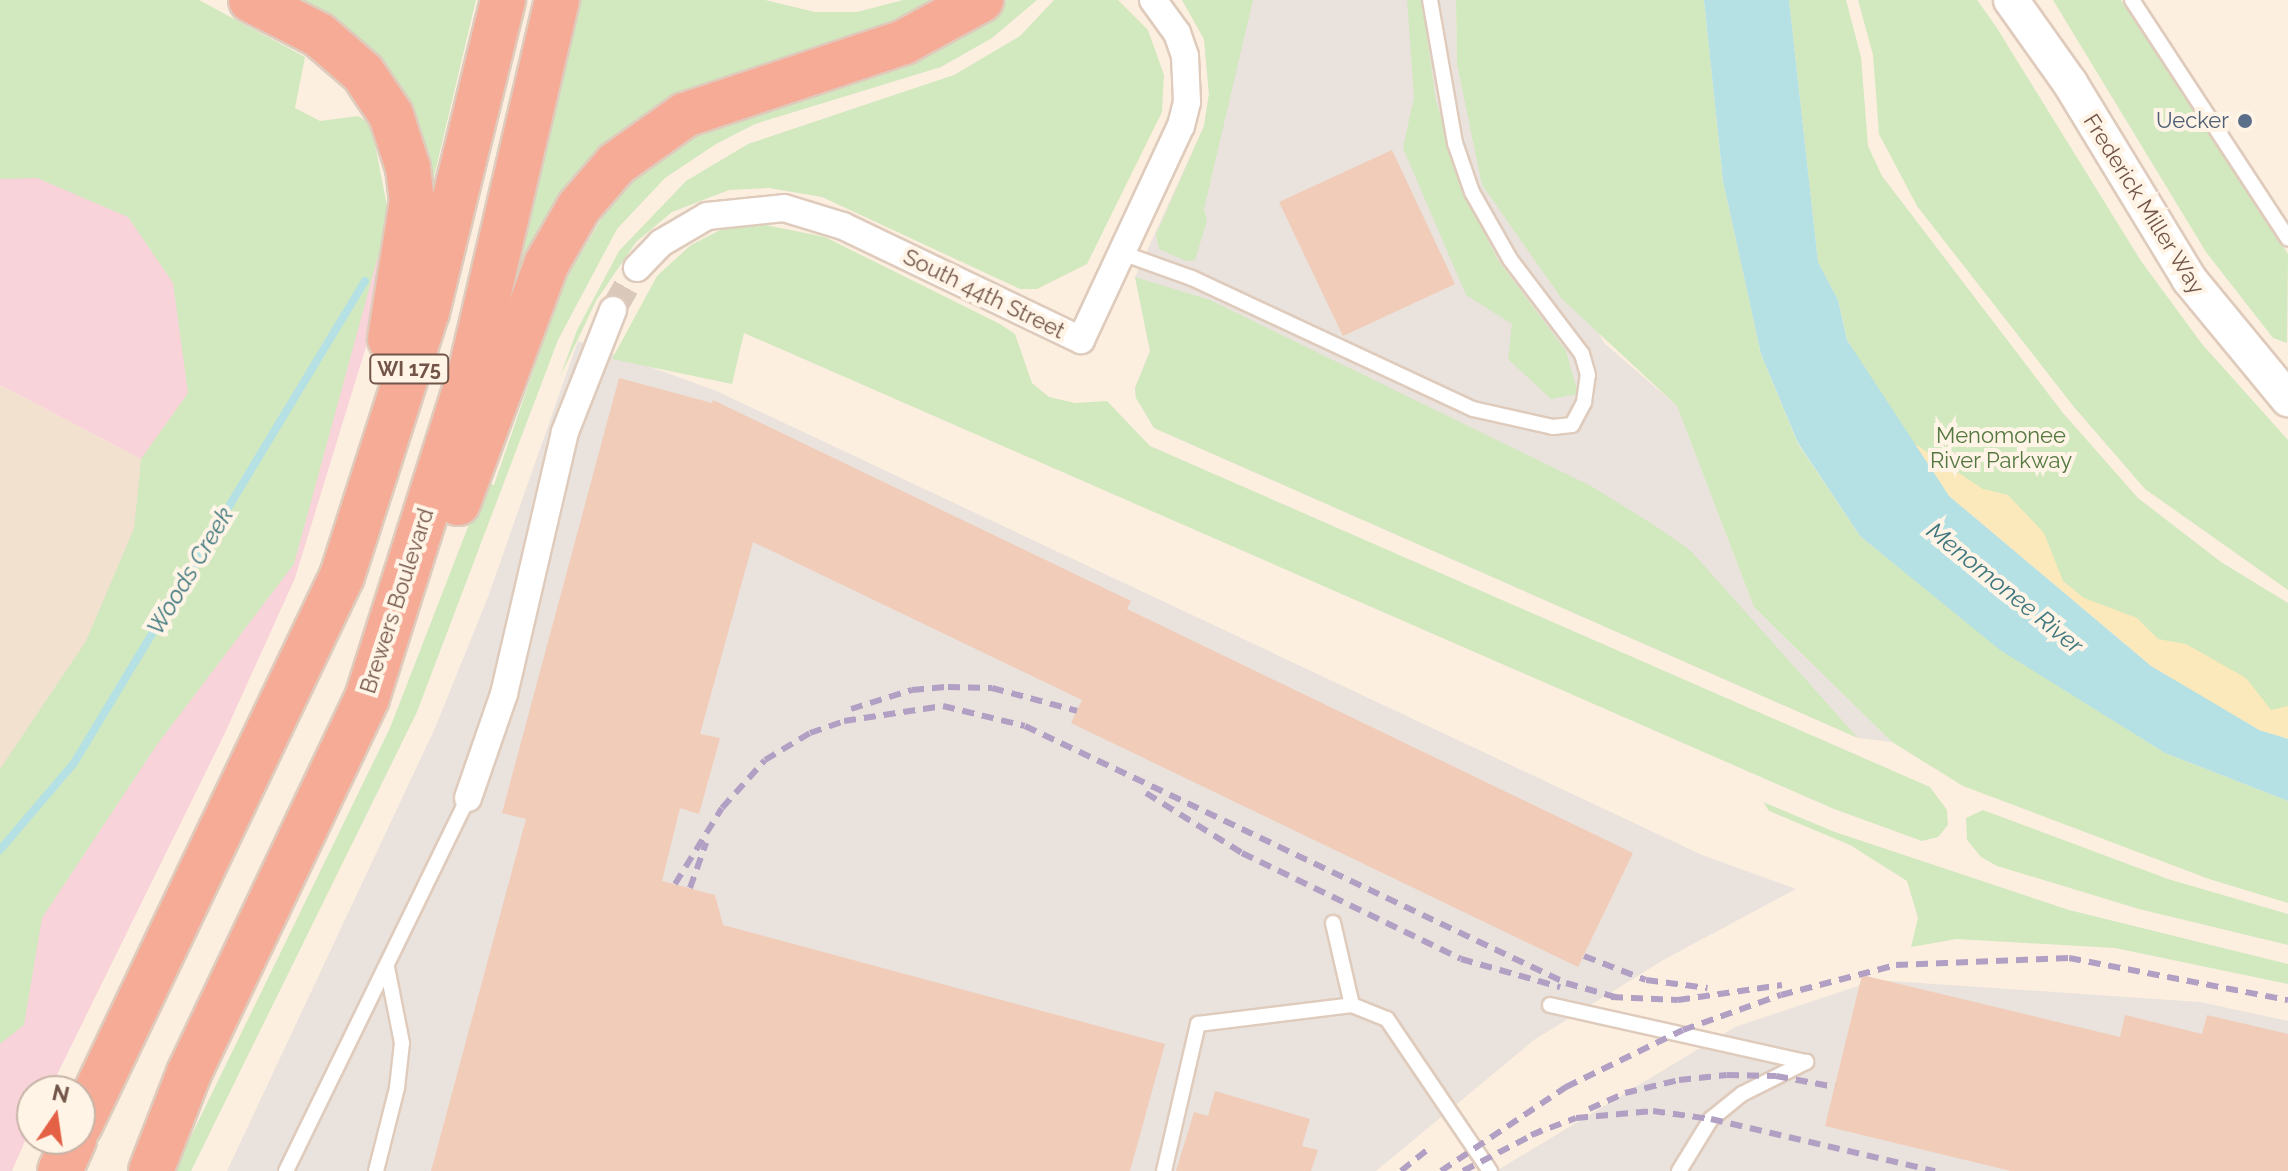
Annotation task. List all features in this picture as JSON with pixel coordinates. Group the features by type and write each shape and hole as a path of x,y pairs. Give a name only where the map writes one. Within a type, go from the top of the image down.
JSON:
{"highway":[{"path":"251,0 319,35 363,73 391,115 408,168 412,200 399,304 374,401 273,724"},
{"name":"WI 175","path":"96,1092 342,576 383,457 427,312 503,0"},
{"name":"Brewers Boulevard","path":"151,1171 189,1073 367,698 470,374 557,0"},
{"path":"367,698 456,508 540,278 595,185 655,133 685,115 904,42 981,0"}],"street":[{"name":"South 44th Street","path":"637,268 661,243 707,216 784,208 843,226 1081,340 1181,126 1187,102 1185,56 1177,33 1153,0"},
{"name":"Frederick Miller Way","path":"2011,0 2070,83 2160,237 2282,381"},
{"path":"468,798 504,694 565,432 613,310"}],"lane":[{"path":"1122,253 1192,278 1473,409 1553,427 1572,425 1586,389 1582,354 1510,259 1472,192 1455,143 1430,0"},
{"path":"2132,0 2288,238"},
{"path":"286,1171 468,798"},
{"path":"1333,923 1352,1005"},
{"path":"376,1171 397,1088 402,1043 387,967"},
{"path":"1164,1171 1198,1024 1352,1005 1387,1019 1490,1171"},
{"path":"1550,1005 1806,1062 1742,1094 1711,1119 1679,1171"}],"shaded area":[{"path":"1182,0 1456,0 1457,64 1604,343 1677,406 1754,607 1892,742 1858,738 1154,428 1136,398 1135,388 1150,351 1135,277 1204,126 1209,94 1204,39"},
{"path":"0,46 392,223 381,298 295,578 224,735 57,1075 16,1075 16,1155 19,1155 12,1171 0,1171 0,769 86,641 134,528 141,459 0,385"},
{"path":"578,341 714,390 1702,855 1796,889 1665,959 1534,1040 1376,1171 227,1171 435,728 488,597"},
{"path":"0,385 141,459 134,528 86,641 0,769"},
{"path":"1876,980 2200,1002 2288,1021 2288,1171 1496,1171 1735,1027"}],"green space":[{"path":"0,0 199,0 305,57 295,108 320,121 358,116 371,124 389,216 294,564 156,746 42,918 24,1025 0,1044 0,769 86,641 134,528 141,459 188,393 173,283 128,217 37,178 0,179"},
{"path":"282,0 476,0 427,206 420,163"},
{"path":"578,0 765,0 815,12 857,12 903,0 951,0 912,20 712,83 667,104 515,291 525,223"},
{"path":"1007,0 1037,0 992,38 941,67 755,124 716,144 665,178 617,229 558,340 417,712 191,1171 174,1171 390,728 485,483 494,485 564,281 607,210 603,205 645,164 680,139 945,45"},
{"path":"1054,0 1118,0 1148,30 1164,75 1162,112 1087,264 1037,289 1020,289 822,197 769,188 729,190 672,212 636,242 596,301 560,377 577,330 619,251 686,181 748,144 954,75 1020,36"},
{"path":"1182,0 1253,0 1204,209 1207,221 1195,260 1186,261 1159,249 1156,235 1204,126 1209,94 1204,39"},
{"path":"1407,0 1422,0 1436,101 1464,193 1498,260 1566,351 1578,394 1551,399 1508,359 1512,324 1466,295 1403,148 1414,97"},
{"path":"1456,0 1704,0 1723,181 1761,354 1798,444 1860,536 2000,649 2165,753 2288,801 2288,903 2209,879 1963,786 1892,742 1754,607 1677,406 1562,299 1482,185 1457,64"},
{"name":"Menomonee River Parkway","path":"1789,0 1846,0 1861,57 1868,146 1882,176 2063,413 2138,498 2221,562 2288,603 2288,739 2259,730 2188,691 1949,496 1879,396 1847,339 1838,300 1818,262"},
{"path":"1858,0 1977,0 2141,261 2202,344 2288,440 2288,590 2145,489 2074,407 1917,206 1879,134 1873,55"},
{"path":"2053,0 2121,0 2155,47 2288,254 2287,343 2273,338 2206,252"},
{"path":"761,224 825,237 1000,324 1015,334 1032,383 1049,397 1075,403 1107,401 1150,446 1930,787 1947,810 1948,825 1938,837 1922,841 1834,809 744,333 732,384 612,359 657,276 691,245 726,227"},
{"path":"1135,277 1210,300 1591,486 1654,525 1691,551 1858,738 1154,428 1136,398 1135,388 1150,351"},
{"path":"1763,802 1835,832 2069,910 2288,964 2288,984 2115,948 1957,939 1911,947 1918,918 1907,881 1850,845 1769,811"},
{"path":"1983,810 2168,879 2288,914 2288,945 2139,909 1997,866 1981,857 1967,840 1966,818"}],"sand":[{"path":"1912,442 1983,489 2008,495 2044,533 2063,581 2084,598 2137,618 2158,639 2186,644 2246,678 2271,710 2288,706 2288,739 2259,730 2151,666 1949,496"}],"water":[{"name":"Menomonee River","path":"1704,0 1789,0 1818,262 1838,300 1847,340 1949,496 2151,666 2259,730 2288,739 2288,801 2165,753 2000,650 1860,536 1798,443 1761,354 1723,181"}],"building":[{"path":"1392,150 1455,284 1343,336 1279,202"},
{"path":"619,378 712,403 713,400 1131,601 1127,609 1633,853 1578,967 1071,723 1082,700 753,542 700,734 720,738 699,814 680,808 662,881 715,895 723,925 1165,1044 1130,1171 431,1171 526,819 502,813"},
{"path":"1862,975 2120,1037 2125,1015 2202,1034 2207,1015 2288,1034 2288,1171 2011,1171 1825,1126"},
{"path":"1215,1091 1310,1119 1302,1146 1318,1150 1311,1171 1176,1171 1194,1112 1208,1116"}],"waterway":[{"name":"Woods Creek","path":"0,850 74,763 365,281"}],"tunnel":[{"path":"613,310 637,268"}],"railway":[{"path":"851,709 912,690 948,687 992,688 1077,711"},
{"path":"675,884 722,808 765,760 810,733 844,721 943,706 1025,726 1566,983 1622,999"},
{"path":"1146,793 1242,853 1461,959 1560,987"},
{"path":"690,888 706,843"},
{"path":"1584,956 1646,980 1707,988"},
{"path":"1441,1171 1566,1087 1683,1030 1781,995 1896,965 2069,958 2288,1000"},
{"path":"1611,997 1678,1000 1782,985"},
{"path":"1589,1109 1625,1093 1679,1080 1727,1075 1776,1076 1835,1087"},
{"path":"1531,1135 1576,1118 1653,1111 1711,1119 1935,1171"},
{"path":"1463,1171 1542,1130"},
{"path":"1401,1171 1431,1147"}],"place":[{"name":"Uecker","path":"2245,121"}]}
